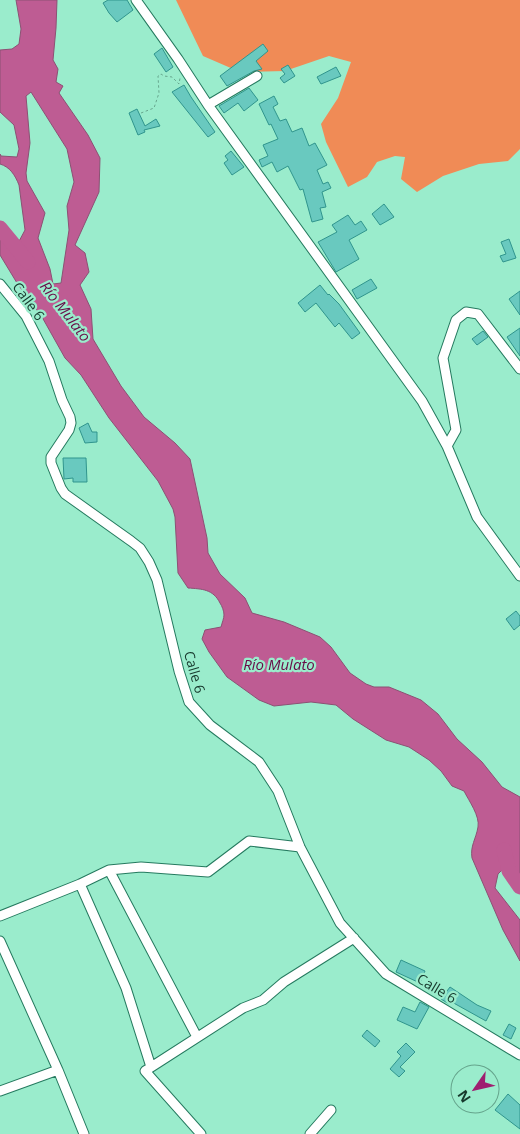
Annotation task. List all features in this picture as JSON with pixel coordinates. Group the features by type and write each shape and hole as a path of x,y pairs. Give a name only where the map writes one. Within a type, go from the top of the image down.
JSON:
{"street":[{"path":"136,0 208,105 422,401 447,446 477,517 520,576"},
{"path":"208,105 257,76"},
{"name":"Calle 6","path":"0,284 26,316 49,361 62,400 72,422 51,458 60,488 71,500 140,548 149,562 157,580 179,671 189,702 210,725 259,762 278,791 300,846 340,922 386,974 520,1055"},
{"path":"447,446 456,430 443,358 456,320 466,312 478,314 520,369"},
{"path":"0,916 80,884 109,870 141,867 208,872 249,841 300,846"},
{"path":"109,870 197,1037"},
{"path":"80,884 126,988 151,1067"},
{"path":"201,1134 145,1071 243,1008 263,1000 284,982 354,938"},
{"path":"0,941 58,1070 84,1134"},
{"path":"0,1091 58,1070"},
{"path":"310,1134 331,1110"}],"path":[{"path":"141,113 154,108 159,93 158,76 161,74 172,77 179,84 180,74"}],"shaded area":[{"path":"176,0 520,0 520,149 508,161 479,164 443,176 417,192 401,179 405,157 395,156 377,162 367,177 348,187 326,142 321,124 338,98 351,62 329,56 285,71 240,72 203,56"}],"water":[{"name":"Río Mulato","path":"16,0 57,0 53,60 58,69 56,82 63,86 59,93 88,135 100,158 99,192 75,245 85,253 89,272 80,285 91,309 93,339 121,386 144,417 175,443 190,459 207,538 208,553 220,574 245,598 252,613 284,622 320,637 331,647 350,673 366,684 374,687 389,687 421,700 438,714 457,739 482,762 502,787 520,797 520,882 511,870 503,869 498,874 495,888 520,920 520,961 503,930 472,858 478,823 476,813 464,791 452,786 441,771 429,760 409,747 386,740 353,719 336,705 311,702 274,706 259,700 227,677 202,639 205,630 221,627 224,612 214,595 202,589 188,588 178,573 173,509 158,481 109,418 81,375 65,358 42,317 17,283 0,255 0,236 16,247 25,230 19,185 12,172 0,164 0,154 1,156 17,157 19,149 14,125 0,112 0,50 12,49 19,44 21,29","holes":["31,92 67,149 74,182 67,206 69,230 61,283 53,284 50,269 38,238 45,213 27,181 26,173 30,143 26,96"]}],"building":[{"path":"108,0 127,0 133,10 117,22 103,3"},
{"path":"263,44 268,51 256,61 262,69 254,71 227,86 220,76"},
{"path":"162,48 173,67 166,72 154,54"},
{"path":"288,65 295,76 284,83 280,78 285,74 281,69"},
{"path":"336,67 341,76 321,84 317,77"},
{"path":"184,85 215,132 208,137 172,92"},
{"path":"249,88 258,100 244,111 238,103 224,113 219,106"},
{"path":"274,96 278,104 273,107 280,121 286,119 292,132 302,128 309,146 315,143 327,165 317,170 323,184 328,182 331,188 322,192 326,207 320,208 323,219 312,222 303,189 300,190 288,166 277,172 272,162 262,167 259,160 268,156 263,145 278,139 259,104"},
{"path":"137,109 145,126 156,119 160,126 144,130 145,132 138,135 129,113"},
{"path":"231,151 244,167 232,175 224,163 228,160 225,156"},
{"path":"384,204 394,217 380,225 372,214"},
{"path":"348,215 355,225 361,221 367,230 349,240 359,259 336,272 318,242 337,232 332,225"},
{"path":"509,239 516,258 503,262 500,256 506,254 501,242"},
{"path":"371,279 377,288 357,299 352,290"},
{"path":"320,285 339,304 360,333 352,339 339,323 335,327 316,303 305,312 298,303"},
{"path":"520,291 520,315 509,299"},
{"path":"520,328 520,356 507,337"},
{"path":"483,331 488,337 477,345 472,339"},
{"path":"88,423 92,432 97,432 97,442 85,443 79,428"},
{"path":"63,458 86,458 87,482 73,482 73,478 64,479"},
{"path":"516,611 520,616 520,625 514,630 506,619"},
{"path":"401,960 425,971 420,983 396,972"},
{"path":"450,987 477,1005 491,1011 486,1021 450,1001 449,1004 441,999"},
{"path":"420,1002 429,1007 417,1029 397,1020 403,1007 415,1012"},
{"path":"509,1024 516,1028 511,1039 503,1035"},
{"path":"367,1030 380,1041 375,1047 362,1036"},
{"path":"406,1043 415,1052 400,1067 405,1071 399,1077 390,1069 401,1056 397,1052"},
{"path":"508,1094 520,1105 520,1129 500,1114 500,1104"}],"waterway":[{"name":"Río Mulato","path":"0,228 28,262"},
{"name":"Río Mulato","path":"504,850 509,871 520,887"}]}
